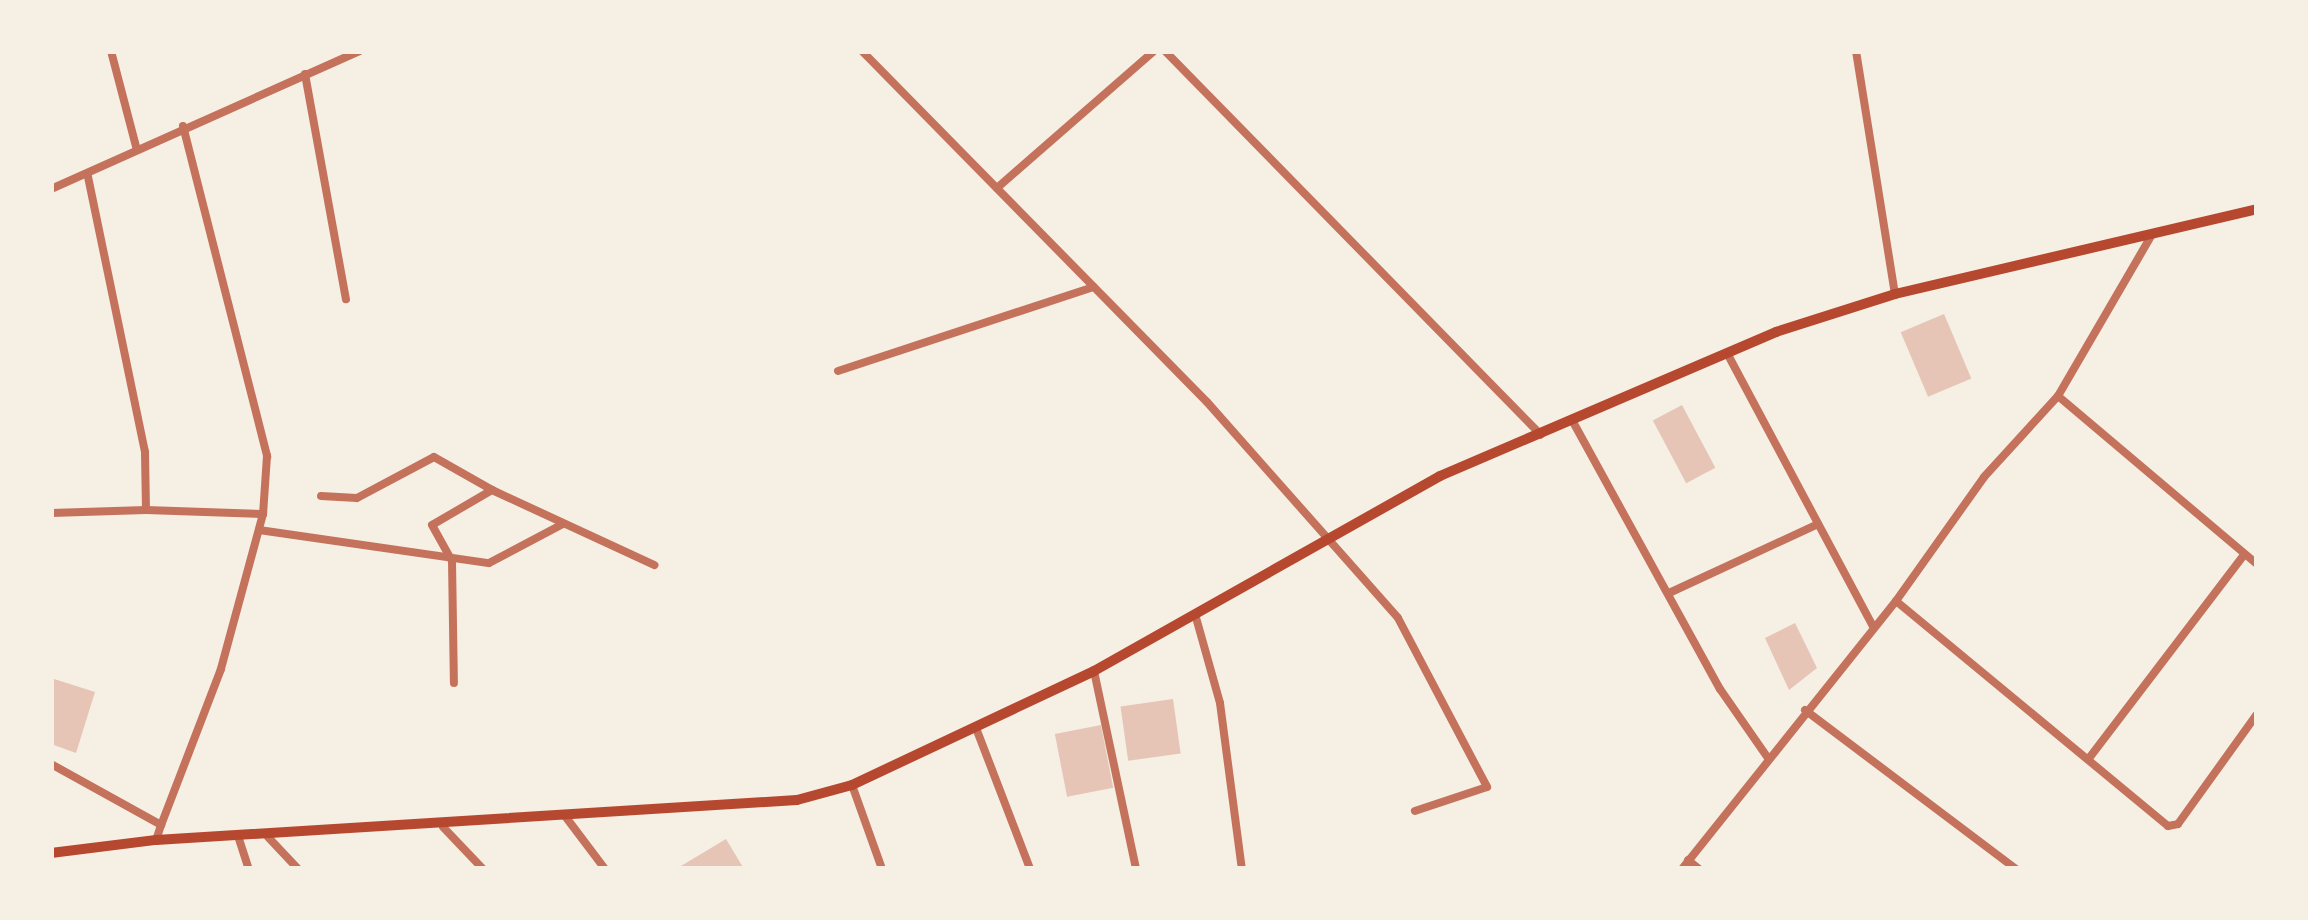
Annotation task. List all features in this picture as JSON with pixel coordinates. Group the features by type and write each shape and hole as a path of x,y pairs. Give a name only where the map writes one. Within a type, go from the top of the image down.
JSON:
{"main road":[{"path":"51,853 156,839 239,839 797,800 852,785 1094,671 1440,476 1726,353 1895,294 2257,209"}],"street":[{"path":"111,51 137,150"},
{"path":"51,189 88,176 183,126 360,51"},
{"path":"862,51 1096,286 1332,538 1398,618 1487,787 1415,811"},
{"path":"997,188 1154,51"},
{"path":"1165,51 1542,436"},
{"path":"1856,51 1895,294"},
{"path":"305,74 346,299"},
{"path":"156,839 221,669 263,514 267,456 183,126"},
{"path":"88,176 145,452 146,510"},
{"path":"1682,869 1896,601 1984,477 2058,396 2151,236"},
{"path":"838,371 1096,286"},
{"path":"1726,353 1873,627"},
{"path":"2058,396 2257,564"},
{"path":"1572,420 1768,758"},
{"path":"321,496 357,498 434,457 492,490 654,566"},
{"path":"454,683 452,561 432,525 492,490"},
{"path":"51,513 263,514"},
{"path":"259,530 489,563 563,524"},
{"path":"1669,593 1818,524"},
{"path":"2090,757 2243,556"},
{"path":"1896,601 2168,826 2178,824 2257,714"},
{"path":"1195,614 1220,703 1242,869"},
{"path":"1094,671 1136,869"},
{"path":"1805,710 2015,869"},
{"path":"976,728 1030,869"},
{"path":"51,764 161,824"},
{"path":"852,785 882,869"},
{"path":"565,816 605,869"},
{"path":"443,826 484,869"},
{"path":"268,837 298,869"},
{"path":"239,839 249,869"},
{"path":"1688,860 1700,869"}],"building":[{"path":"1944,314 1971,378 1928,397 1901,332"},
{"path":"1682,405 1715,468 1686,483 1653,420"},
{"path":"1795,623 1817,668 1789,690 1765,638"},
{"path":"51,678 95,692 76,753 51,744"},
{"path":"1173,699 1181,753 1128,761 1121,706"},
{"path":"1101,725 1113,788 1067,797 1055,734"},
{"path":"726,839 744,869 676,869"}]}
